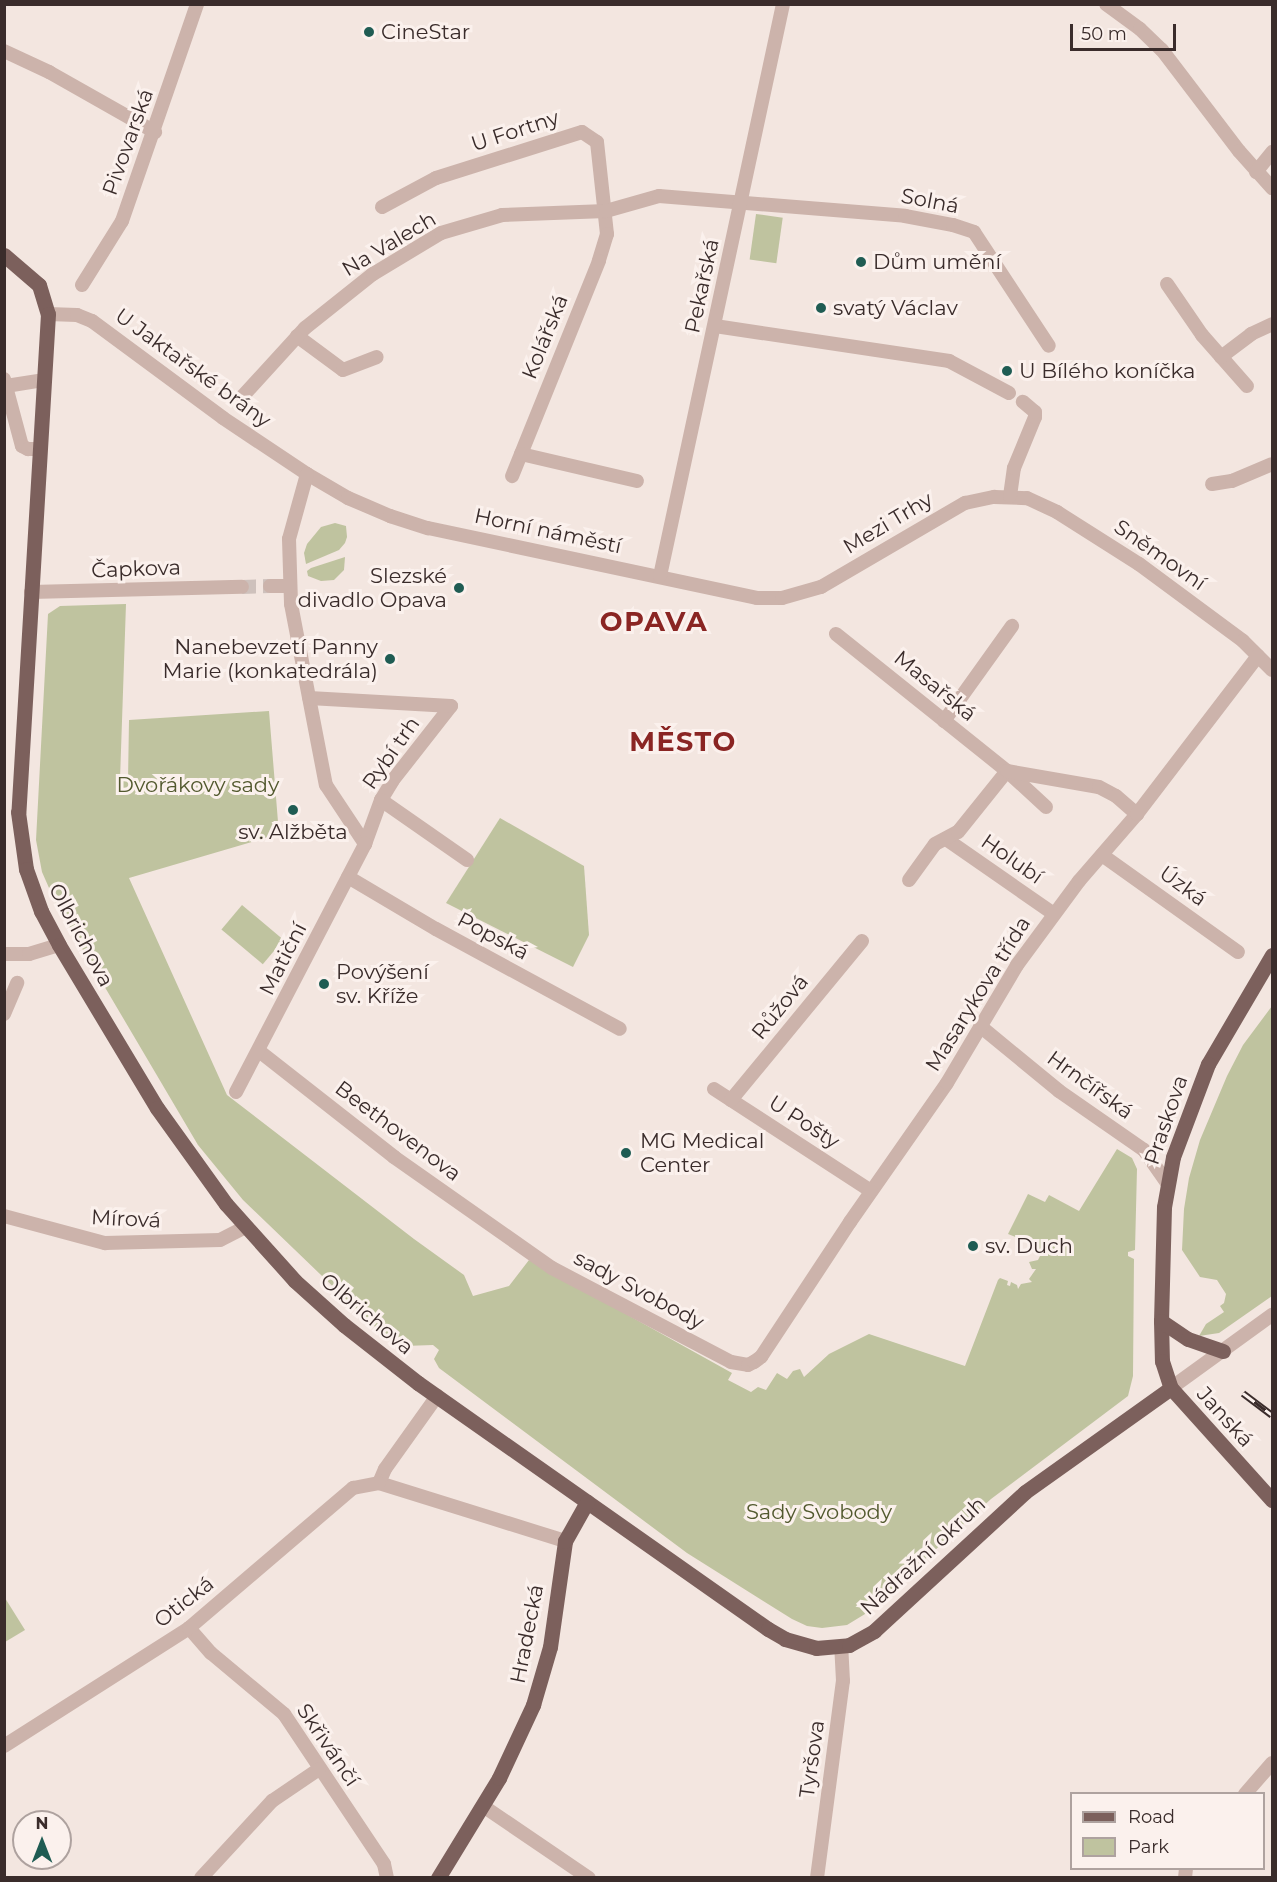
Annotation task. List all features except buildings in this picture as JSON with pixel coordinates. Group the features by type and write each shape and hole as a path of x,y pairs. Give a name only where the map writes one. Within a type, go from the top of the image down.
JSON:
{"main road":[{"name":"Olbrichova","path":"4,255 39,285 48,314 19,830 21,849 33,891 59,945 157,1108 245,1227 320,1304 437,1396"},
{"name":"Praskova","path":"1171,1388 1162,1361 1161,1321 1167,1183 1180,1133 1208,1064 1272,955"},
{"path":"1161,1321 1188,1339 1223,1351"},
{"name":"Janská","path":"1171,1388 1272,1500"},
{"name":"Nádražní okruh","path":"437,1396 785,1639 816,1648 841,1647 863,1639 874,1631 1020,1496 1171,1388"},
{"name":"Hradecká","path":"438,1878 510,1758 543,1674 553,1629 565,1541 587,1502"}],"street":[{"name":"Pivovarská","path":"82,285 122,221 155,132 197,4"},
{"name":"Pekařská","path":"660,576 783,4"},
{"path":"1106,4 1140,29 1162,50 1256,172 1272,188"},
{"path":"4,51 49,72 155,132"},
{"name":"U Fortny","path":"382,207 436,178 582,132 597,142 606,211"},
{"path":"1256,172 1272,152"},
{"name":"Na Valech","path":"241,398 297,336 373,274 441,233 502,215 606,211 659,196 741,204"},
{"name":"Solná","path":"741,204 904,216 953,225 974,232 1049,346"},
{"name":"Kolářská","path":"512,476 599,261 607,234 606,211"},
{"path":"1167,284 1221,357 1246,386"},
{"name":"U Jaktařské brány","path":"48,314 77,315 92,321 223,418 307,474"},
{"path":"1221,357 1251,334 1272,324"},
{"path":"715,326 949,361 1009,393"},
{"path":"297,336 343,370 377,357"},
{"path":"39,449 28,449 22,446 5,383 45,380"},
{"path":"1010,496 1014,468 1035,417 1035,412 1023,402"},
{"path":"521,454 637,481"},
{"path":"1212,484 1232,481 1272,464"},
{"name":"Horní náměstí","path":"307,474 348,498 390,516 428,528 757,598 790,597"},
{"name":"Rybí trh","path":"307,474 289,539 289,586 326,785 365,844"},
{"name":"Mezi Trhy","path":"790,597 821,587 949,510 980,499 1010,496"},
{"name":"Sněmovní","path":"1010,496 1039,502 1139,564 1243,641 1272,670"},
{"path":"270,586 289,586"},
{"name":"Čapkova","path":"31,592 242,587"},
{"path":"944,721 1012,626"},
{"name":"Masařská","path":"836,634 1007,771 1046,807"},
{"name":"Masarykova třída","path":"748,1365 761,1357 871,1191 947,1083 1017,965 1054,914 1137,814 1258,656"},
{"name":"Rybí trh","path":"309,698 451,706 393,780 381,800 365,844"},
{"path":"909,880 935,844 958,832 1007,771"},
{"name":"Masařská","path":"1007,771 1099,787 1116,796 1137,814"},
{"path":"381,800 466,860"},
{"name":"Holubí","path":"946,838 1054,914"},
{"name":"Matiční","path":"236,1092 365,844"},
{"name":"Úzká","path":"1102,855 1238,952"},
{"name":"Popská","path":"348,877 436,929 620,1029"},
{"name":"Růžová","path":"731,1100 862,941"},
{"path":"4,954 29,954 59,945"},
{"path":"4,1014 17,983"},
{"name":"Hrnčířská","path":"980,1026 1059,1091 1144,1150 1167,1183"},
{"name":"Beethovenova","path":"259,1051 394,1157 515,1241"},
{"name":"U Pošty","path":"714,1089 871,1191"},
{"name":"Mírová","path":"4,1216 105,1242 220,1240 245,1227"},
{"name":"sady Svobody","path":"515,1241 552,1268 610,1299 731,1362 748,1365"},
{"name":"Nádražní okruh","path":"1171,1388 1272,1316"},
{"path":"437,1396 385,1469 379,1483 565,1541"},
{"name":"Otická","path":"4,1746 189,1628 353,1488 379,1483"},
{"name":"Skřivánčí","path":"189,1628 211,1653 284,1714 384,1863 387,1878"},
{"name":"Tyršova","path":"817,1878 843,1681 841,1647"},
{"path":"1247,1792 1272,1763"},
{"path":"201,1878 272,1801 319,1769"},
{"path":"483,1806 589,1878"}],"green space":[{"path":"756,214 783,218 776,263 750,260"},
{"path":"335,523 346,526 345,543 339,550 306,564 304,553 307,544 321,527"},
{"path":"345,557 344,570 334,580 321,581 308,576 307,571 311,568"},
{"path":"126,604 120,780 128,780 129,720 269,711 279,834 129,878 227,1095 464,1275 473,1296 509,1286 529,1260 732,1373 728,1380 751,1392 758,1387 766,1390 777,1373 787,1379 793,1371 800,1369 804,1377 829,1354 869,1334 965,1366 998,1280 1000,1278 1008,1281 1007,1285 1010,1286 1011,1282 1017,1285 1018,1289 1021,1284 1032,1282 1029,1279 1036,1269 1032,1269 1029,1262 1038,1260 1041,1254 1034,1248 1035,1245 1008,1234 1028,1194 1045,1202 1049,1195 1079,1211 1117,1149 1132,1158 1137,1169 1135,1250 1128,1252 1128,1256 1134,1259 1133,1376 1128,1396 991,1499 865,1614 847,1625 822,1628 807,1626 792,1619 687,1553 439,1368 434,1359 439,1350 433,1345 404,1346 398,1349 243,1200 198,1145 57,906 42,872 36,840 48,614 60,606"},
{"path":"500,818 584,866 589,935 573,967 446,903"},
{"path":"242,905 283,940 263,964 221,930"},
{"path":"1272,1006 1272,1296 1219,1333 1199,1336 1206,1324 1224,1312 1220,1306 1224,1303 1226,1294 1217,1280 1200,1277 1182,1250 1184,1209 1189,1178 1200,1140 1227,1076 1243,1045"},
{"path":"5,1598 25,1630 4,1642"}],"tunnel":[{"path":"242,587 270,586"}],"railway":[{"path":"1243,1393 1272,1415"}],"place":[{"name":"CineStar","path":"369,32"},
{"name":"Dům umění","path":"861,262"},
{"name":"svatý Václav","path":"821,308"},
{"name":"U Bílého koníčka","path":"1007,371"},
{"name":"Slezské divadlo Opava","path":"459,588"},
{"name":"Nanebevzetí Panny Marie (konkatedrála)","path":"390,659"},
{"name":"sv. Alžběta","path":"293,810"},
{"name":"Povýšení sv. Kříže","path":"324,984"},
{"name":"MG Medical Center","path":"626,1153"},
{"name":"sv. Duch","path":"973,1246"}],"district":[{"name":"OPAVA","path":"654,622"},
{"name":"MĚSTO","path":"683,742"}],"park label":[{"name":"Dvořákovy sady","path":"198,785"},
{"name":"Sady Svobody","path":"819,1512"}]}
